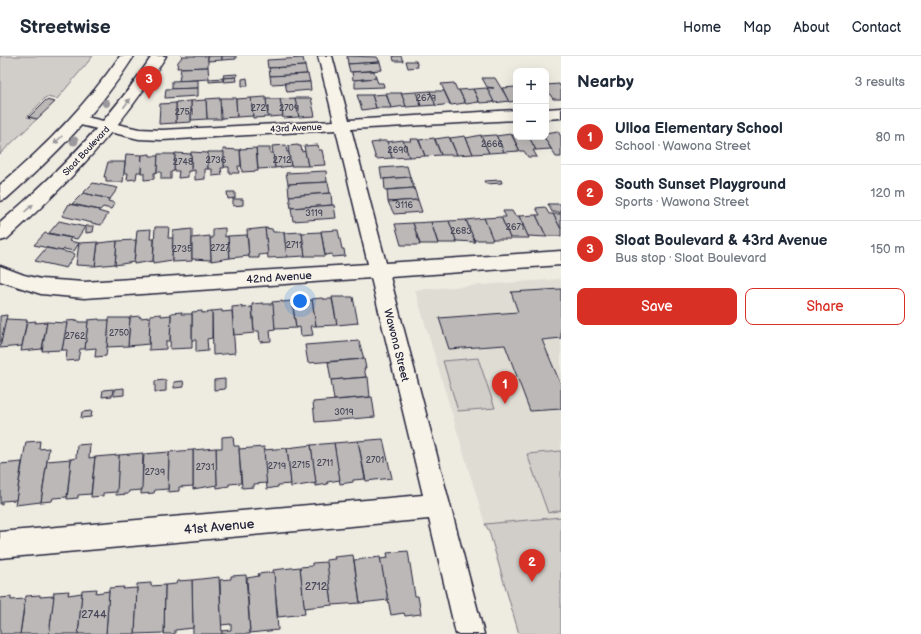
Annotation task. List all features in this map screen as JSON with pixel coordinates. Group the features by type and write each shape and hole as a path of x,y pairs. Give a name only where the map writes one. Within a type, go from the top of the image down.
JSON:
{"street":[{"path":"0,195 36,162 77,120 99,95 127,56"},
{"name":"Sloat Boulevard","path":"0,234 58,181 108,127 134,94 159,56"},
{"name":"Wawona Street","path":"325,56 470,634"},
{"path":"549,114 561,113"},
{"name":"43rd Avenue","path":"77,120 139,134 162,135 513,115"},
{"name":"42nd Avenue","path":"0,273 32,285 65,290 84,290 561,258"},
{"name":"41st Avenue","path":"0,545 438,506"}],"shaded area":[{"path":"0,56 93,56 57,99 46,97 27,117 37,119 0,154"},
{"path":"561,279 561,517 485,524 415,290"},
{"path":"478,358 495,408 458,411 443,361"},
{"path":"561,451 561,510 548,513 527,454"},
{"path":"561,517 561,634 519,634 489,531 485,524"}],"building":[{"path":"181,56 208,56 208,67 177,68 178,62 182,57"},
{"path":"208,56 222,56 222,60 208,61"},
{"path":"222,56 236,56 236,59 222,60"},
{"path":"347,56 377,57 380,62 348,64"},
{"path":"393,56 401,56 403,61 394,61"},
{"path":"303,58 305,66 268,68 267,60"},
{"path":"406,61 416,61 418,67 408,68"},
{"path":"380,62 382,70 350,72 348,64"},
{"path":"305,66 307,74 270,76 269,68"},
{"path":"208,67 209,79 179,81 181,68"},
{"path":"374,71 376,78 353,80 352,72"},
{"path":"237,74 237,77 224,78 223,75"},
{"path":"308,74 310,82 271,84 270,76"},
{"path":"236,77 237,81 224,82 223,78"},
{"path":"223,78 223,81 209,82 209,79"},
{"path":"247,78 248,86 242,86 242,79"},
{"path":"376,78 378,83 383,83 384,87 355,88 355,80"},
{"path":"482,78 495,78 509,101 494,103 487,88 494,88 487,87"},
{"path":"198,80 198,88 172,89 172,81"},
{"path":"310,82 311,90 287,92 285,83"},
{"path":"454,83 465,103 451,105 441,84"},
{"path":"559,84 561,88 561,99 553,99 549,93 549,85"},
{"path":"513,87 513,101 509,102 502,88"},
{"path":"198,88 198,96 165,98 166,89"},
{"path":"487,88 494,102 480,103 473,89"},
{"path":"473,89 479,102 466,104 459,90"},
{"path":"430,91 436,105 421,106 416,92"},
{"path":"430,91 444,91 450,104 436,106"},
{"path":"416,92 421,106 406,107 401,93"},
{"path":"386,93 401,93 406,106 391,108"},
{"path":"386,94 391,108 376,108 372,95"},
{"path":"357,95 372,95 376,108 362,110"},
{"path":"266,97 268,117 253,118 251,98"},
{"path":"220,98 222,119 207,119 206,99"},
{"path":"220,98 236,98 237,117 221,118"},
{"path":"251,98 253,116 237,117 236,99"},
{"path":"295,98 299,117 283,118 280,99"},
{"path":"295,98 311,98 315,116 299,117"},
{"path":"266,99 280,99 283,116 268,117"},
{"path":"46,100 55,102 37,119 29,117"},
{"path":"206,100 207,119 191,120 191,101"},
{"path":"191,101 191,122 176,123 176,102"},
{"path":"176,103 176,123 159,124 160,104"},
{"path":"558,131 561,137 561,157 556,157 546,140 549,140 549,132"},
{"path":"511,134 520,151 504,152 496,136"},
{"path":"481,135 489,153 473,154 466,138"},
{"path":"496,135 504,152 489,153 481,136"},
{"path":"465,136 473,154 457,155 450,138"},
{"path":"449,137 457,155 441,155 435,139"},
{"path":"434,138 441,155 425,156 419,140"},
{"path":"410,139 418,139 425,156 409,157 403,141 411,141"},
{"path":"403,140 409,157 392,158 387,142"},
{"path":"514,140 531,140 536,150 533,150 537,157 528,157 524,151 520,151"},
{"path":"531,140 546,140 551,149 536,150"},
{"path":"387,141 392,158 376,159 371,143"},
{"path":"286,145 287,152 289,152 291,166 275,168 272,146"},
{"path":"318,145 319,150 322,150 325,165 308,166 304,146"},
{"path":"288,146 301,146 302,152 305,151 308,166 291,166"},
{"path":"256,148 270,148 270,153 273,153 275,168 258,169"},
{"path":"256,148 258,171 242,172 240,149"},
{"path":"223,149 240,150 241,166 238,166 239,173 229,173 229,167 224,167"},
{"path":"191,152 208,153 208,169 205,169 205,179 195,180 195,170 191,171"},
{"path":"208,152 224,152 224,168 221,168 222,175 212,176 212,169 208,169"},
{"path":"175,153 191,154 191,171 188,171 188,177 178,178 179,171 174,171"},
{"path":"126,154 142,155 141,172 137,172 136,179 127,180 128,173 124,173"},
{"path":"150,154 150,156 158,156 157,172 154,173 154,179 144,180 144,173 141,173 142,155"},
{"path":"158,154 175,154 174,171 171,172 171,179 161,179 161,172 157,172"},
{"path":"108,162 125,162 123,182 106,182 106,177 104,177"},
{"path":"407,166 410,177 382,179 380,168"},
{"path":"326,171 327,182 288,184 286,173"},
{"path":"410,177 414,188 385,190 384,179"},
{"path":"501,180 502,183 486,184 484,181"},
{"path":"328,182 330,193 289,196 288,184"},
{"path":"93,183 118,188 110,199 83,193"},
{"path":"414,188 418,200 388,202 387,190"},
{"path":"227,192 235,192 235,198 228,199"},
{"path":"83,193 109,199 108,201 115,203 111,209 103,207 100,210 72,204"},
{"path":"331,193 332,205 291,208 289,196"},
{"path":"233,199 243,199 243,205 233,206"},
{"path":"418,200 422,212 394,214 388,202"},
{"path":"69,204 99,210 98,211 108,214 101,225 62,216"},
{"path":"548,204 561,204 561,229 553,214 560,214 559,212 552,212"},
{"path":"334,205 336,218 293,221 291,208"},
{"path":"545,207 549,214 553,214 561,229 561,236 546,236 536,215 540,215 536,208"},
{"path":"503,211 512,211 515,216 519,216 529,238 510,238 501,217 506,217"},
{"path":"536,215 547,237 528,236 519,216"},
{"path":"501,217 511,239 492,239 484,218"},
{"path":"484,218 493,240 474,240 466,220"},
{"path":"466,220 475,242 456,241 449,221"},
{"path":"59,221 85,227 77,239 49,233"},
{"path":"449,221 457,243 438,243 431,222"},
{"path":"431,222 438,244 420,244 413,223"},
{"path":"413,223 420,245 401,245 395,224"},
{"path":"86,226 94,226 93,232 86,233"},
{"path":"155,227 169,227 168,238 173,238 172,260 153,263"},
{"path":"225,228 225,237 228,236 230,258 211,261 210,238 213,238 213,229"},
{"path":"265,228 272,229 273,232 284,232 287,257 268,258"},
{"path":"265,228 268,254 259,255 259,258 249,258 247,230"},
{"path":"151,229 150,239 154,239 153,261 134,264 137,230"},
{"path":"192,229 192,261 172,262 173,231"},
{"path":"338,230 345,256 332,257 332,254 325,255 321,231"},
{"path":"302,232 305,256 287,257 284,233"},
{"path":"321,232 325,256 305,256 302,233"},
{"path":"45,233 71,238 69,241 79,243 74,251 64,249 62,251 34,245"},
{"path":"247,235 249,256 230,258 228,236"},
{"path":"210,236 211,260 192,259 192,238"},
{"path":"136,240 134,262 115,265 117,241"},
{"path":"117,241 115,264 95,266 98,243"},
{"path":"98,242 95,266 76,265 79,243"},
{"path":"46,248 75,254 66,268 35,261"},
{"path":"561,289 561,338 542,340 561,385 561,409 530,411 505,345 449,349 439,318 518,312 511,292"},
{"path":"332,297 353,297 358,323 337,325"},
{"path":"303,299 303,301 312,300 316,326 311,326 313,335 301,336 300,327 296,328 292,300"},
{"path":"312,299 332,299 337,325 316,326"},
{"path":"292,301 296,328 275,329 272,302"},
{"path":"252,304 273,304 275,329 270,330 271,341 260,342 259,331 254,331"},
{"path":"242,306 242,308 252,307 254,333 234,335 232,307"},
{"path":"222,310 222,312 232,311 235,353 213,355 212,311"},
{"path":"202,311 202,313 212,312 212,338 207,339 208,351 196,352 196,340 192,340 192,312"},
{"path":"182,312 181,314 192,314 192,348 170,349 171,313"},
{"path":"161,314 161,316 171,315 170,341 166,341 166,349 149,350 150,315"},
{"path":"7,315 2,342 0,342 0,316"},
{"path":"140,316 140,318 150,317 149,344 128,346 130,317"},
{"path":"109,318 130,318 128,346 107,347"},
{"path":"6,319 27,320 22,346 0,348"},
{"path":"78,320 78,322 88,322 85,349 80,349 78,360 66,361 67,350 62,350 67,321"},
{"path":"88,320 109,320 107,347 106,356 95,357 96,348 85,349"},
{"path":"36,321 35,323 47,322 42,349 21,351 27,322"},
{"path":"47,322 67,323 62,350 42,351"},
{"path":"359,341 364,359 308,363 305,345"},
{"path":"364,359 366,377 331,380 328,362"},
{"path":"368,377 370,397 334,400 331,380"},
{"path":"225,379 225,389 214,390 214,380"},
{"path":"166,380 166,391 155,392 155,381"},
{"path":"183,381 184,387 174,388 174,382"},
{"path":"124,388 124,395 114,396 114,389"},
{"path":"113,389 112,396 102,397 103,390"},
{"path":"372,397 375,417 315,422 313,402"},
{"path":"92,411 91,417 81,418 82,412"},
{"path":"233,436 234,446 239,446 241,483 229,484 229,486 217,488 216,448 222,448 222,437"},
{"path":"383,439 392,478 366,481 358,441"},
{"path":"40,441 39,449 49,448 41,502 15,505 26,442"},
{"path":"358,441 365,479 353,480 353,482 340,484 334,443"},
{"path":"334,443 340,480 327,482 328,484 316,486 311,445"},
{"path":"90,444 89,458 95,457 91,494 78,495 78,498 67,499 71,459 76,458 77,445"},
{"path":"311,445 316,483 291,487 287,448"},
{"path":"264,447 267,483 254,484 254,487 242,488 239,449"},
{"path":"216,448 217,485 193,489 193,450"},
{"path":"287,448 291,484 278,485 278,487 267,489 264,450"},
{"path":"193,450 193,486 179,487 179,491 168,492 169,452"},
{"path":"169,452 168,489 155,490 154,493 141,494 144,454"},
{"path":"143,453 142,490 129,491 128,494 116,495 119,455"},
{"path":"119,455 117,492 103,493 103,496 91,497 95,457"},
{"path":"71,459 67,497 53,498 52,501 41,502 47,461"},
{"path":"22,462 16,500 2,501 2,504 0,504 0,464"},
{"path":"408,551 415,596 418,596 421,614 405,616 404,613 391,615 380,559 388,558 387,553"},
{"path":"353,555 360,603 332,605 326,560 335,559 334,557"},
{"path":"380,557 388,600 360,603 354,560"},
{"path":"327,562 332,605 304,608 300,567 312,566 312,563"},
{"path":"300,567 305,614 278,617 273,570"},
{"path":"274,572 278,630 250,633 247,578 259,576 258,574"},
{"path":"246,575 250,634 222,634 221,631 231,630 231,624 221,625 220,580 231,579 231,576"},
{"path":"219,577 222,634 193,634 192,580"},
{"path":"192,580 193,628 175,630 175,634 164,634 165,585 176,584 177,581"},
{"path":"151,583 151,586 165,585 164,633 135,634 137,584"},
{"path":"124,587 123,589 137,588 135,634 106,634 109,588"},
{"path":"97,589 96,593 109,591 106,634 78,634 82,590"},
{"path":"69,591 68,595 82,593 78,634 49,634 54,592"},
{"path":"40,595 40,597 54,596 49,634 20,634 26,596"},
{"path":"11,597 11,600 25,599 20,634 0,634 0,598"}],"place":[{"name":"Sloat Boulevard & 43rd Avenue","path":"149,99"},
{"name":"Ulloa Elementary School","path":"505,404"},
{"name":"South Sunset Playground","path":"532,582"}]}
